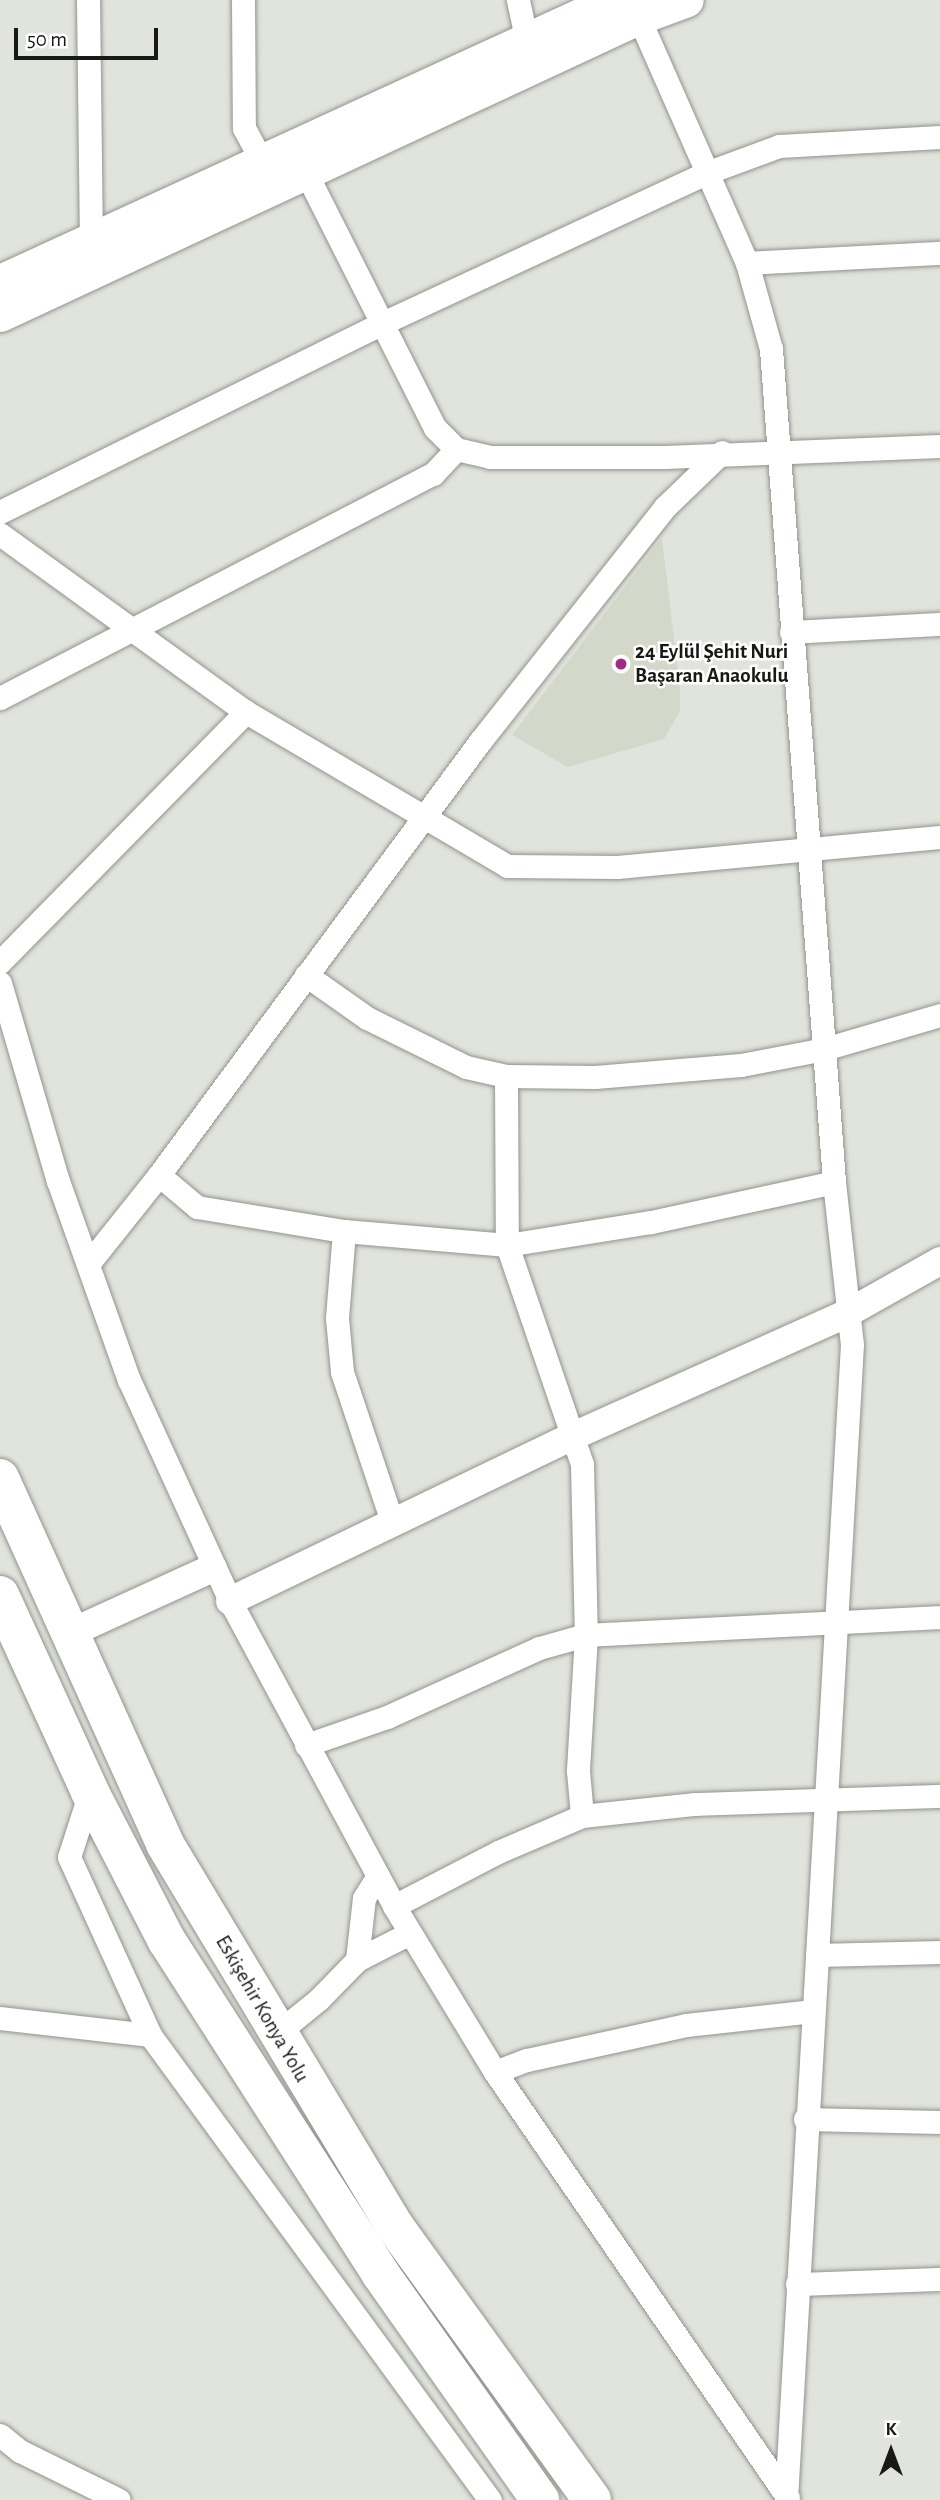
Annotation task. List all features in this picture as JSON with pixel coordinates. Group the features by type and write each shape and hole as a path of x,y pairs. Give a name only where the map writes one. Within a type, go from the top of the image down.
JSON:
{"highway":[{"name":"Eskişehir Konya Yolu","path":"0,1478 68,1634 165,1844 276,2034 396,2228 592,2500"},
{"path":"0,1595 90,1792 167,1941 254,2081 380,2273 540,2500"}],"main road":[{"path":"300,161 526,39 626,6 687,0"},
{"path":"0,315 268,175 626,6"},
{"path":"0,281 91,238 268,175"}],"street":[{"path":"88,0 91,238"},
{"path":"243,0 244,128 268,175"},
{"path":"517,0 526,39"},
{"path":"626,6 747,263 771,349 834,1182 846,1314 852,1344 838,1619 806,2119 787,2498"},
{"path":"0,512 384,323 706,173 779,145 940,137"},
{"path":"300,161 436,428 456,449 491,457 665,457 722,452 940,446"},
{"path":"747,263 940,253"},
{"path":"0,698 132,633 433,474 456,449"},
{"path":"88,1264 159,1175 421,819 665,507 722,452"},
{"path":"0,534 132,633 246,712 421,819 507,866 617,867 940,837"},
{"path":"791,632 940,624"},
{"path":"0,962 246,712"},
{"path":"306,975 391,1030 466,1067 506,1076 595,1077 741,1065 824,1049 940,1015"},
{"path":"0,983 88,1264 129,1380 230,1601 377,1877 495,2072 787,2498"},
{"path":"506,1076 507,1245 582,1464 586,1635 578,1770 582,1816"},
{"path":"159,1175 197,1207 344,1231 507,1245 651,1223 834,1182"},
{"path":"344,1231 337,1318 342,1372 393,1524"},
{"path":"230,1601 571,1437 846,1314 940,1261"},
{"path":"68,1634 213,1568"},
{"path":"306,1745 387,1717 539,1648 586,1635 838,1619 940,1617"},
{"path":"90,1792 68,1857 150,2035 490,2500"},
{"path":"394,1906 498,1852 582,1816 631,1808 940,1796"},
{"path":"357,1960 364,1898 377,1877"},
{"path":"276,2034 318,2000 357,1960 410,1933"},
{"path":"817,1955 940,1952"},
{"path":"495,2072 527,2060 686,2025 813,2011"},
{"path":"0,2018 150,2035"},
{"path":"806,2119 940,2122"},
{"path":"797,2284 940,2279"},
{"path":"0,2435 20,2451 119,2500"}],"shaded area":[{"name":"24 Eylül Şehit Nuri Başaran Anaokulu","path":"662,538 680,690 680,711 664,739 568,767 512,735"}],"place":[{"name":"24 Eylül Şehit Nuri Başaran Anaokulu","path":"621,664"}]}
